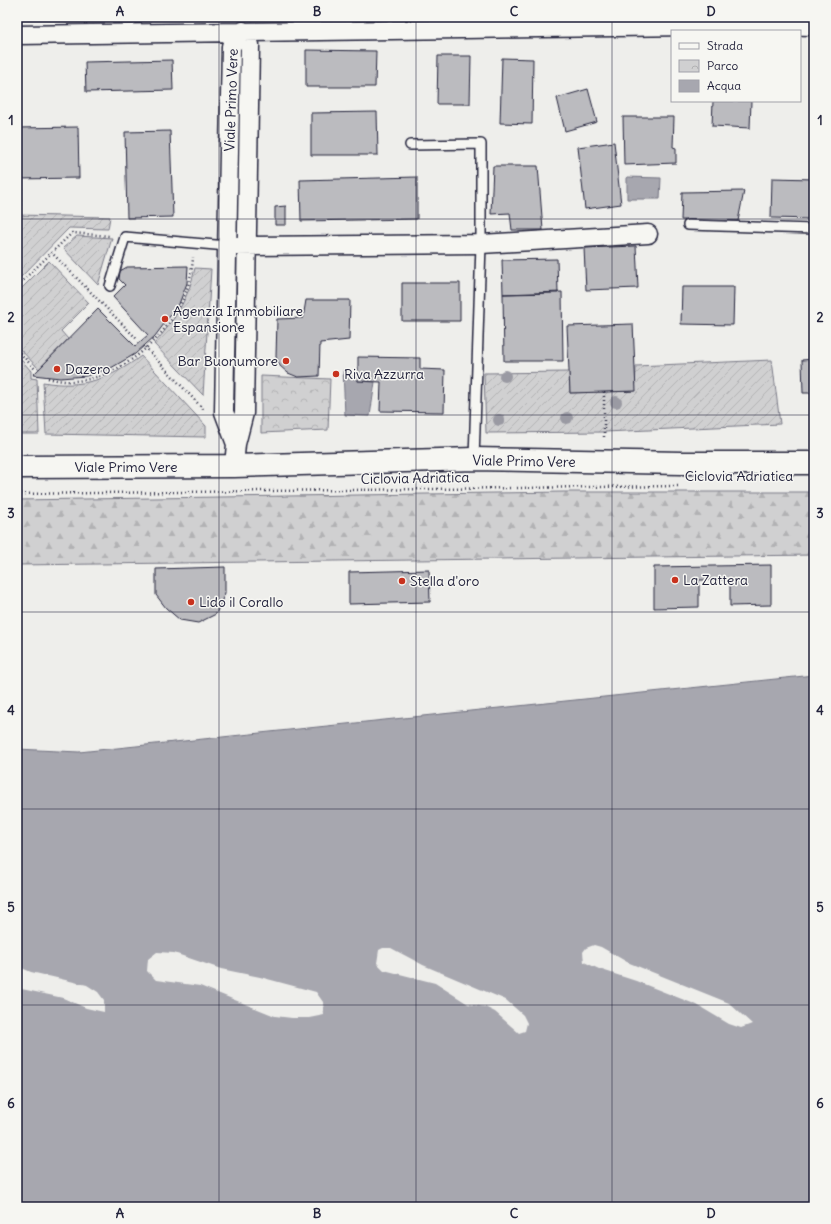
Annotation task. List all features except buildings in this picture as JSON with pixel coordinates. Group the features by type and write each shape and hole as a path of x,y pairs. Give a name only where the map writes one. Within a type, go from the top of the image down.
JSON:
{"street":[{"path":"17,35 764,21 814,26"},
{"name":"Viale Primo Vere","path":"234,466 236,444 244,412 250,45 243,31 231,46 224,412 236,444"},
{"path":"227,246 481,244 648,234"},
{"name":"Viale Primo Vere","path":"17,467 234,466 474,459 681,463 814,463"}],"lane":[{"path":"410,145 481,144 481,244 474,459"},
{"path":"688,225 814,229"},
{"path":"110,286 124,237 227,246"}],"path":[{"path":"17,249 22,179"},
{"path":"17,286 72,233 124,237"},
{"path":"48,378 60,381 90,378 123,365 145,347 172,319 181,303 191,275 195,242"},
{"path":"51,252 138,340"},
{"path":"145,347 205,411"},
{"path":"17,350 36,370"},
{"path":"604,392 604,439"},
{"name":"Ciclovia Adriatica","path":"17,494 682,486"}],"green space":[{"path":"17,215 110,217 108,229 69,228 17,281"},
{"path":"77,236 112,238 98,285 63,248"},
{"path":"49,261 89,303 61,331 68,339 39,369 17,346 17,293"},
{"path":"195,268 211,269 203,395 154,344 180,309 189,289"},
{"path":"17,355 31,371 31,378 37,379 39,434 17,434"},
{"path":"141,356 206,426 206,437 46,434 43,382 70,384 95,380 118,371"},
{"path":"772,360 780,424 605,432 486,433 484,373 569,372 570,393 635,391 636,366"},
{"path":"261,376 330,379 328,430 261,433"},
{"path":"564,492 814,492 814,555 17,565 17,500"}],"water":[{"path":"627,177 661,178 660,199 627,199"},
{"path":"343,370 358,381 375,382 370,416 345,415"},
{"path":"814,675 814,1207 17,1207 17,749 79,752"}],"pier":[{"path":"594,945 601,947 627,962 729,1003 752,1024 741,1028 729,1024 697,1005 636,981 599,969 584,962 583,952 586,948"},
{"path":"383,948 391,948 423,965 506,1000 523,1015 527,1023 525,1031 519,1033 495,1012 485,1007 468,1004 435,983 384,970 377,963 379,950"},
{"path":"157,952 174,953 221,969 260,977 316,992 323,1002 324,1015 309,1018 275,1016 200,986 156,980 147,971 148,959"},
{"path":"17,966 31,972 87,985 98,992 104,1000 104,1012 86,1008 63,998 17,988"}],"place":[{"name":"Agenzia Immobiliare Espansione","path":"165,319"},
{"name":"Bar Buonumore","path":"286,361"},
{"name":"Dazero","path":"57,369"},
{"name":"Riva Azzurra","path":"336,374"},
{"name":"La Zattera","path":"675,580"},
{"name":"Stella d'oro","path":"402,581"},
{"name":"Lido il Corallo","path":"191,602"}]}
